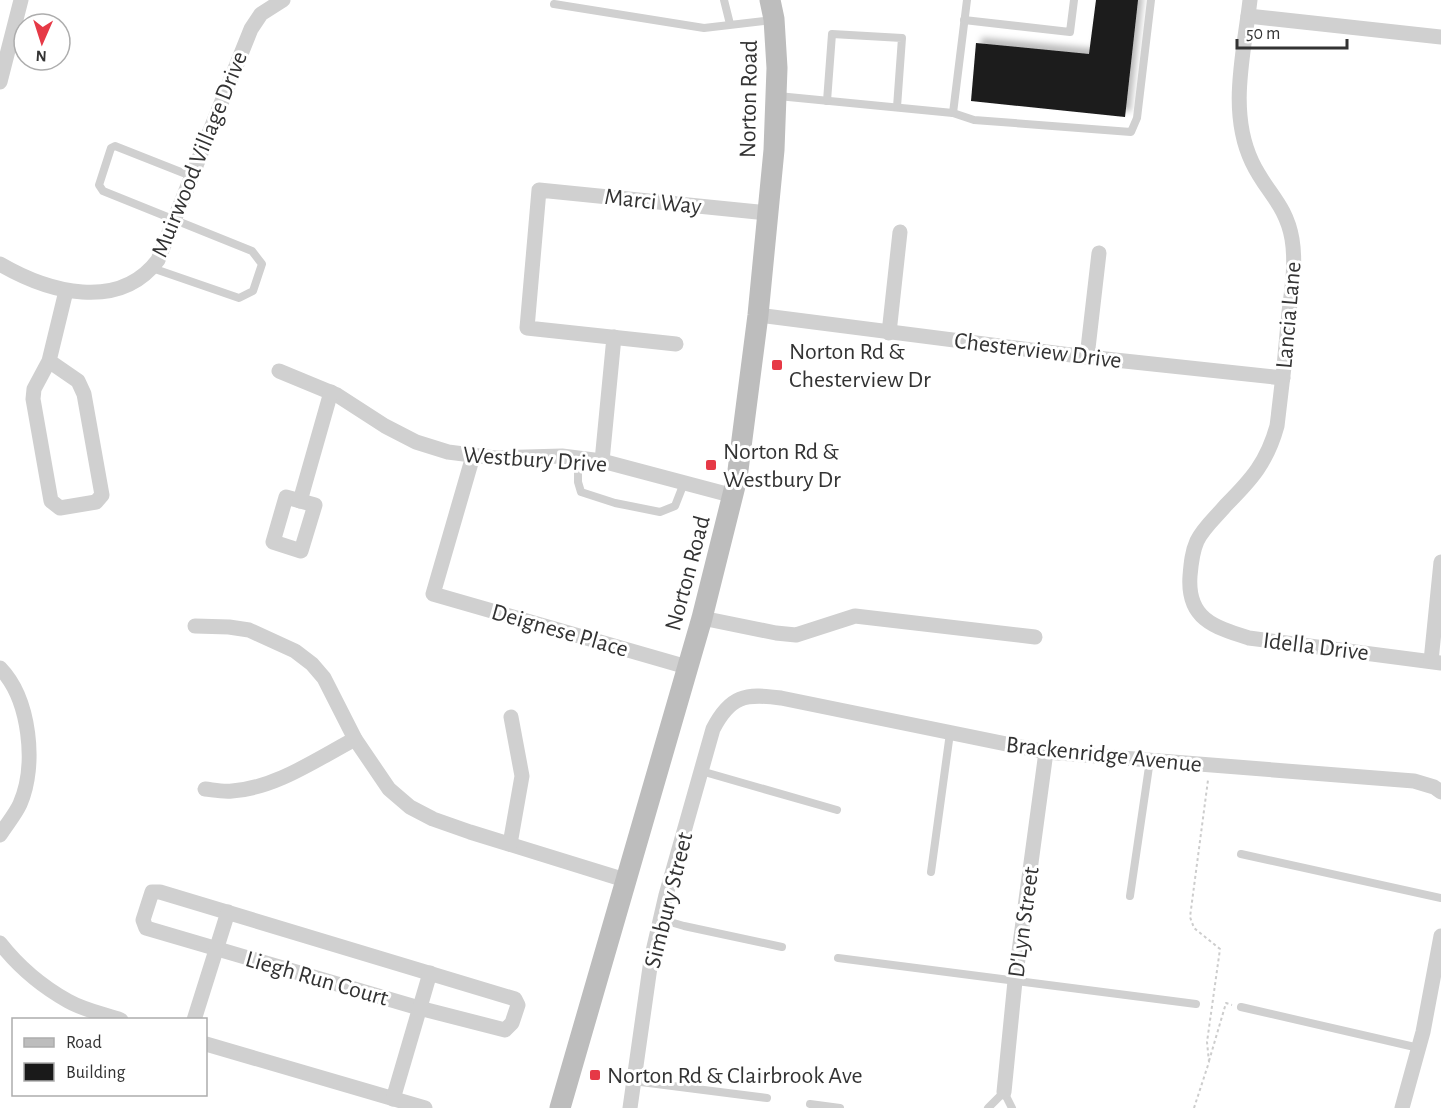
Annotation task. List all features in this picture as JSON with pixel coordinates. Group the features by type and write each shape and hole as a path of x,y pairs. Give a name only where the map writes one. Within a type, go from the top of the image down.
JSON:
{"main road":[{"name":"Norton Road","path":"560,1108 702,618 734,496 744,438 774,150 776,44 772,10"}],"street":[{"path":"0,82 21,0"},
{"name":"Muirwood Village Drive","path":"0,264 16,273 66,291 100,293 117,290 152,268 158,260 251,29 261,14 283,0"},
{"name":"Lancia Lane","path":"1197,614 1189,588 1191,561 1198,539 1260,468 1271,447 1277,426 1294,271 1293,241 1288,218 1253,164 1239,120 1239,94 1250,0"},
{"path":"1248,16 1441,37"},
{"name":"Marci Way","path":"614,337 526,328 539,190 768,213"},
{"path":"889,333 900,232"},
{"path":"1087,357 1099,253"},
{"path":"49,361 78,381 84,394 102,495 96,502 60,508 51,501 33,399 34,389 49,361 66,291"},
{"name":"Chesterview Drive","path":"758,315 1087,357 1283,378"},
{"path":"602,461 614,337 676,344"},
{"name":"Westbury Drive","path":"279,371 331,392 385,426 416,442 448,452 473,456 562,456 602,461 734,496"},
{"path":"300,501 331,392"},
{"name":"Deignese Place","path":"473,456 433,594 687,667"},
{"path":"1436,662 1441,562"},
{"name":"Idella Drive","path":"1197,614 1221,630 1249,638 1436,662"},
{"path":"702,618 796,635 855,616 1035,638"},
{"path":"195,626 249,630 295,651 312,664 324,678 355,739 389,789 410,807 433,819 625,880"},
{"path":"0,668 14,686 22,705 29,751 20,804 0,835"},
{"name":"Brackenridge Avenue","path":"734,701 757,695 781,698 1046,752 1414,781 1434,787 1441,792"},
{"name":"Simbury Street","path":"630,1108 651,960 660,919 713,729 721,714 734,701"},
{"path":"510,844 522,776 511,717"},
{"path":"205,789 230,791 248,789 299,770 355,739"},
{"name":"D'Lyn Street","path":"1004,1092 1046,752"},
{"name":"Liegh Run Court","path":"152,892 160,892 228,912 515,999 518,1005 513,1023 505,1030 419,1008 215,948 146,928 143,920 152,892"},
{"name":"Liegh Run Court","path":"195,1018 228,912"},
{"path":"1402,1108 1419,1048 1441,936"},
{"path":"0,943 26,970 67,1000 115,1018"},
{"name":"Liegh Run Court","path":"393,1099 430,973"},
{"path":"207,1044 425,1108"}],"lane":[{"path":"724,0 730,24"},
{"path":"953,112 967,0"},
{"path":"964,20 1070,32 1074,0"},
{"path":"776,96 953,112 974,120 1131,132 1137,118 1151,0"},
{"path":"554,4 704,28 730,24 772,10"},
{"path":"827,100 832,34 902,38 897,107"},
{"path":"152,268 239,298 253,291 261,264 252,251 100,189 98,182 111,148 120,147 191,176"},
{"path":"578,458 578,482 581,492 615,503 660,512 675,506 684,483"},
{"path":"931,872 950,733"},
{"path":"1130,896 1150,760"},
{"path":"701,771 837,810"},
{"path":"1241,854 1441,898"},
{"path":"660,919 782,947"},
{"path":"838,958 1196,1004"},
{"path":"1241,1007 1419,1048"},
{"path":"633,1081 767,1098"},
{"path":"988,1108 1004,1092 1012,1108"},
{"path":"810,1104 840,1108"}],"path":[{"path":"1209,1062 1207,1042 1220,949 1194,928 1190,916 1210,765"},
{"path":"1194,1108 1226,1003"}],"building":[{"path":"1096,0 1138,0 1125,117 971,101 976,43 1089,54"}],"place":[{"name":"Norton Rd & Chesterview Dr","path":"777,365"},
{"name":"Norton Rd & Westbury Dr","path":"711,465"},
{"name":"Norton Rd & Clairbrook Ave","path":"595,1075"}]}
